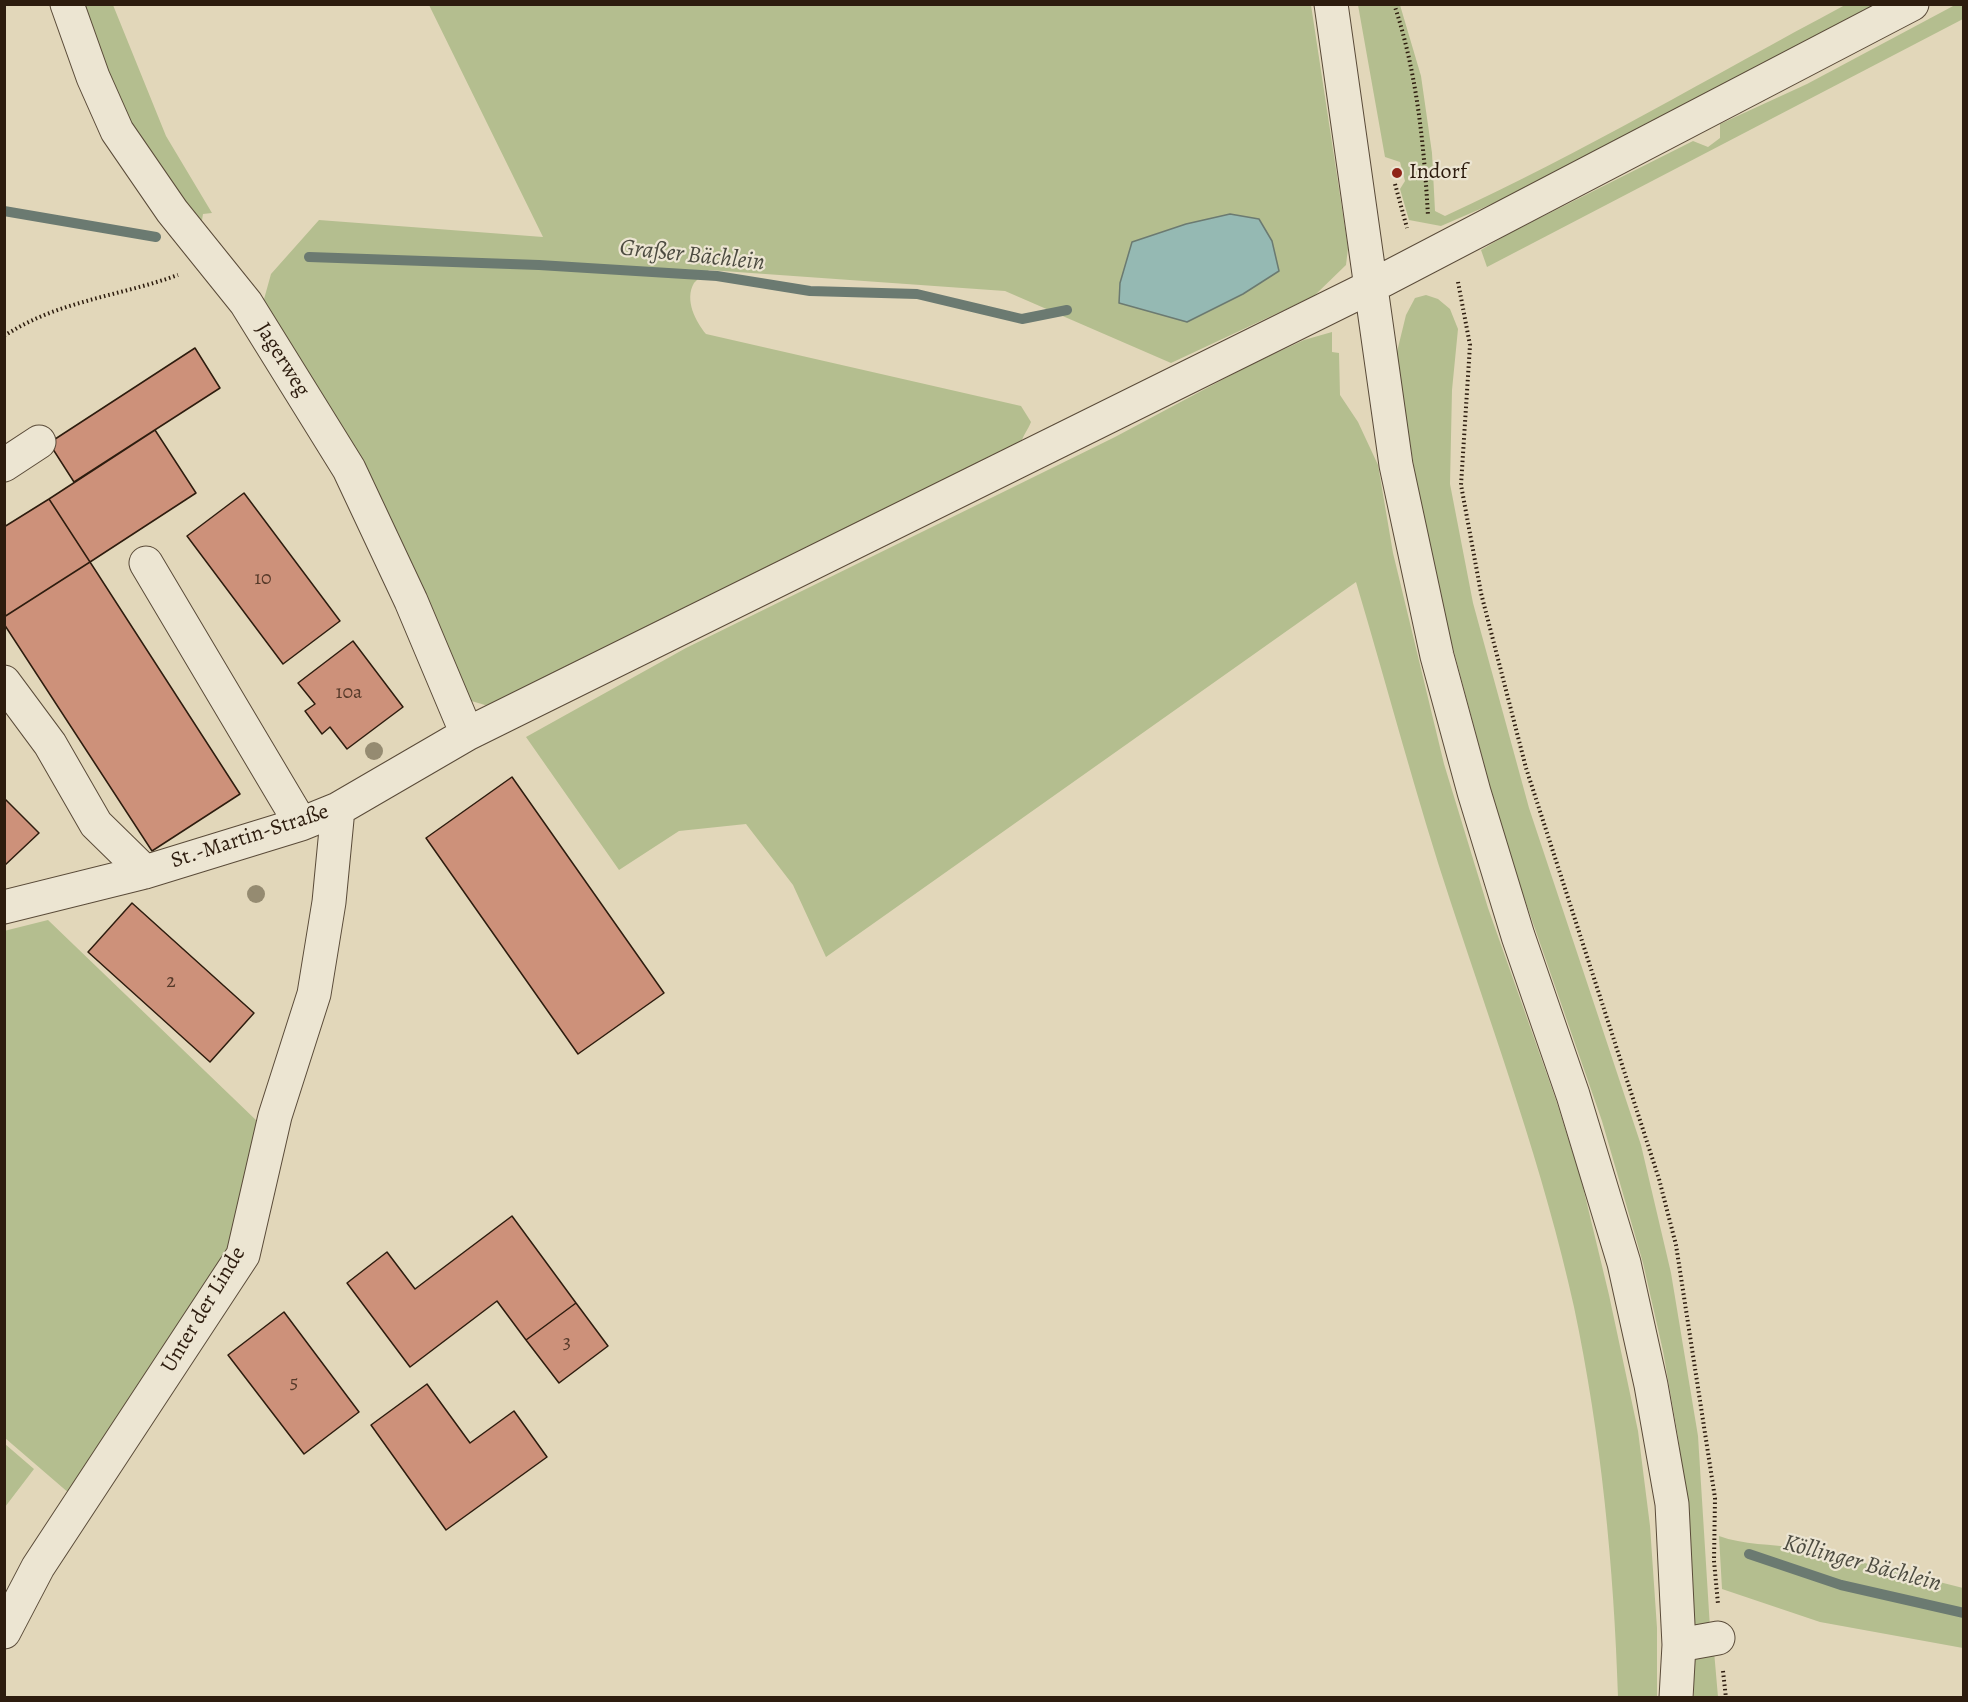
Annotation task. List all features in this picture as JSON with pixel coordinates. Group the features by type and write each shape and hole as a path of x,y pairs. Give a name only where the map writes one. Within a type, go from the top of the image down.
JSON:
{"street":[{"name":"Jagerweg","path":"67,4 93,77 117,131 141,170 246,303 349,469 411,601 467,734"},
{"path":"1331,4 1396,465 1437,657 1474,792 1518,936 1573,1095 1624,1263 1651,1385 1672,1504 1679,1645 1676,1698"},
{"name":"St.-Martin-Straße","path":"4,907 145,872 301,824 338,809 467,734 1370,287 1434,240 1912,4"},
{"path":"4,465 39,442"},
{"path":"146,564 301,824"},
{"path":"4,682 50,744 96,824 145,872"},
{"name":"Unter der Linde","path":"4,1632 38,1567 243,1255 275,1116 314,994 329,902 338,809"},
{"path":"1679,1645 1718,1638"}],"path":[{"path":"1394,4 1412,78 1425,154 1434,240 1460,286 1470,345 1461,486 1481,593 1526,768 1659,1179 1676,1245 1715,1498 1714,1561 1718,1638"},
{"path":"1394,179 1407,228 1434,240"},
{"path":"4,336 27,321 78,303 167,279 213,262"}],"green space":[{"path":"77,5 113,5 166,136 212,213 203,214 200,233 154,172"},
{"path":"429,5 1311,5 1348,248 1346,265 1314,296 1171,363 1005,291 709,270 694,283 690,296 692,310 706,334 1021,406 1031,422 1021,443 496,704 485,705 468,700 261,310 271,274 319,220 543,237","holes":["1230,214 1259,219 1279,271 1243,294 1187,322 1186,224"]},
{"path":"1358,5 1400,5 1421,76 1432,153 1435,211 1445,216 1597,140 1845,5 1877,5 1501,200 1441,226 1409,220 1400,189 1405,181 1400,162 1385,157"},
{"path":"1955,5 1963,5 1963,19 1487,267 1481,250 1508,234 1693,141 1708,147 1720,138 1720,124 1807,84"},
{"path":"1426,295 1438,299 1450,309 1458,329 1452,390 1450,484 1473,603 1529,808 1641,1145 1671,1273 1698,1436 1710,1628 1695,1628 1693,1622 1689,1516 1678,1437 1663,1351 1643,1263 1602,1121 1518,880 1492,794 1446,622 1417,486 1396,356 1406,315 1415,298"},
{"path":"1332,332 1332,352 1339,353 1340,395 1358,422 1378,465 1393,553 1444,764 1488,908 1556,1100 1581,1179 1609,1295 1638,1431 1650,1526 1657,1628 1657,1697 1618,1697 1605,1501 1592,1404 1574,1307 1534,1154 1438,863 1356,582 826,957 793,885 746,824 679,831 619,870 526,737 686,648 1115,437 1250,365 1304,340"},
{"path":"48,920 258,1122 230,1251 70,1494 5,1438 4,931"},
{"path":"5,1444 34,1469 5,1507"},
{"path":"1719,1536 1738,1541 1818,1552 1963,1588 1963,1648 1820,1622 1722,1589"},
{"path":"1714,1651 1718,1697 1694,1698 1694,1657"}],"water":[{"path":"1230,214 1259,219 1272,241 1279,271 1243,294 1187,322 1119,303 1120,283 1132,242 1186,224"}],"building":[{"path":"195,348 220,388 74,482 49,443"},
{"path":"155,430 196,493 90,562 49,499"},
{"path":"244,493 340,621 283,664 187,536"},
{"path":"49,499 90,562 4,617 4,527"},
{"path":"90,562 240,794 152,851 4,624 4,617"},
{"path":"353,641 403,707 347,749 330,727 322,734 305,711 315,704 298,683"},
{"path":"512,777 664,993 578,1054 426,838"},
{"path":"4,798 39,833 4,866"},
{"path":"132,903 254,1013 210,1062 88,952"},
{"path":"512,1216 576,1303 526,1340 497,1301 410,1367 347,1283 387,1252 415,1289"},
{"path":"576,1303 608,1346 559,1383 526,1340"},
{"path":"284,1312 359,1412 304,1454 228,1355"},
{"path":"427,1384 470,1443 514,1411 547,1457 446,1530 371,1425"}],"waterway":[{"name":"Graßer Bächlein","path":"4,211 156,237"},
{"name":"Graßer Bächlein","path":"309,257 539,265 717,276 810,291 917,294 1022,319 1067,310"},
{"name":"Köllinger Bächlein","path":"1749,1554 1841,1585 1964,1613"}],"place":[{"name":"Indorf","path":"1397,173"}]}
